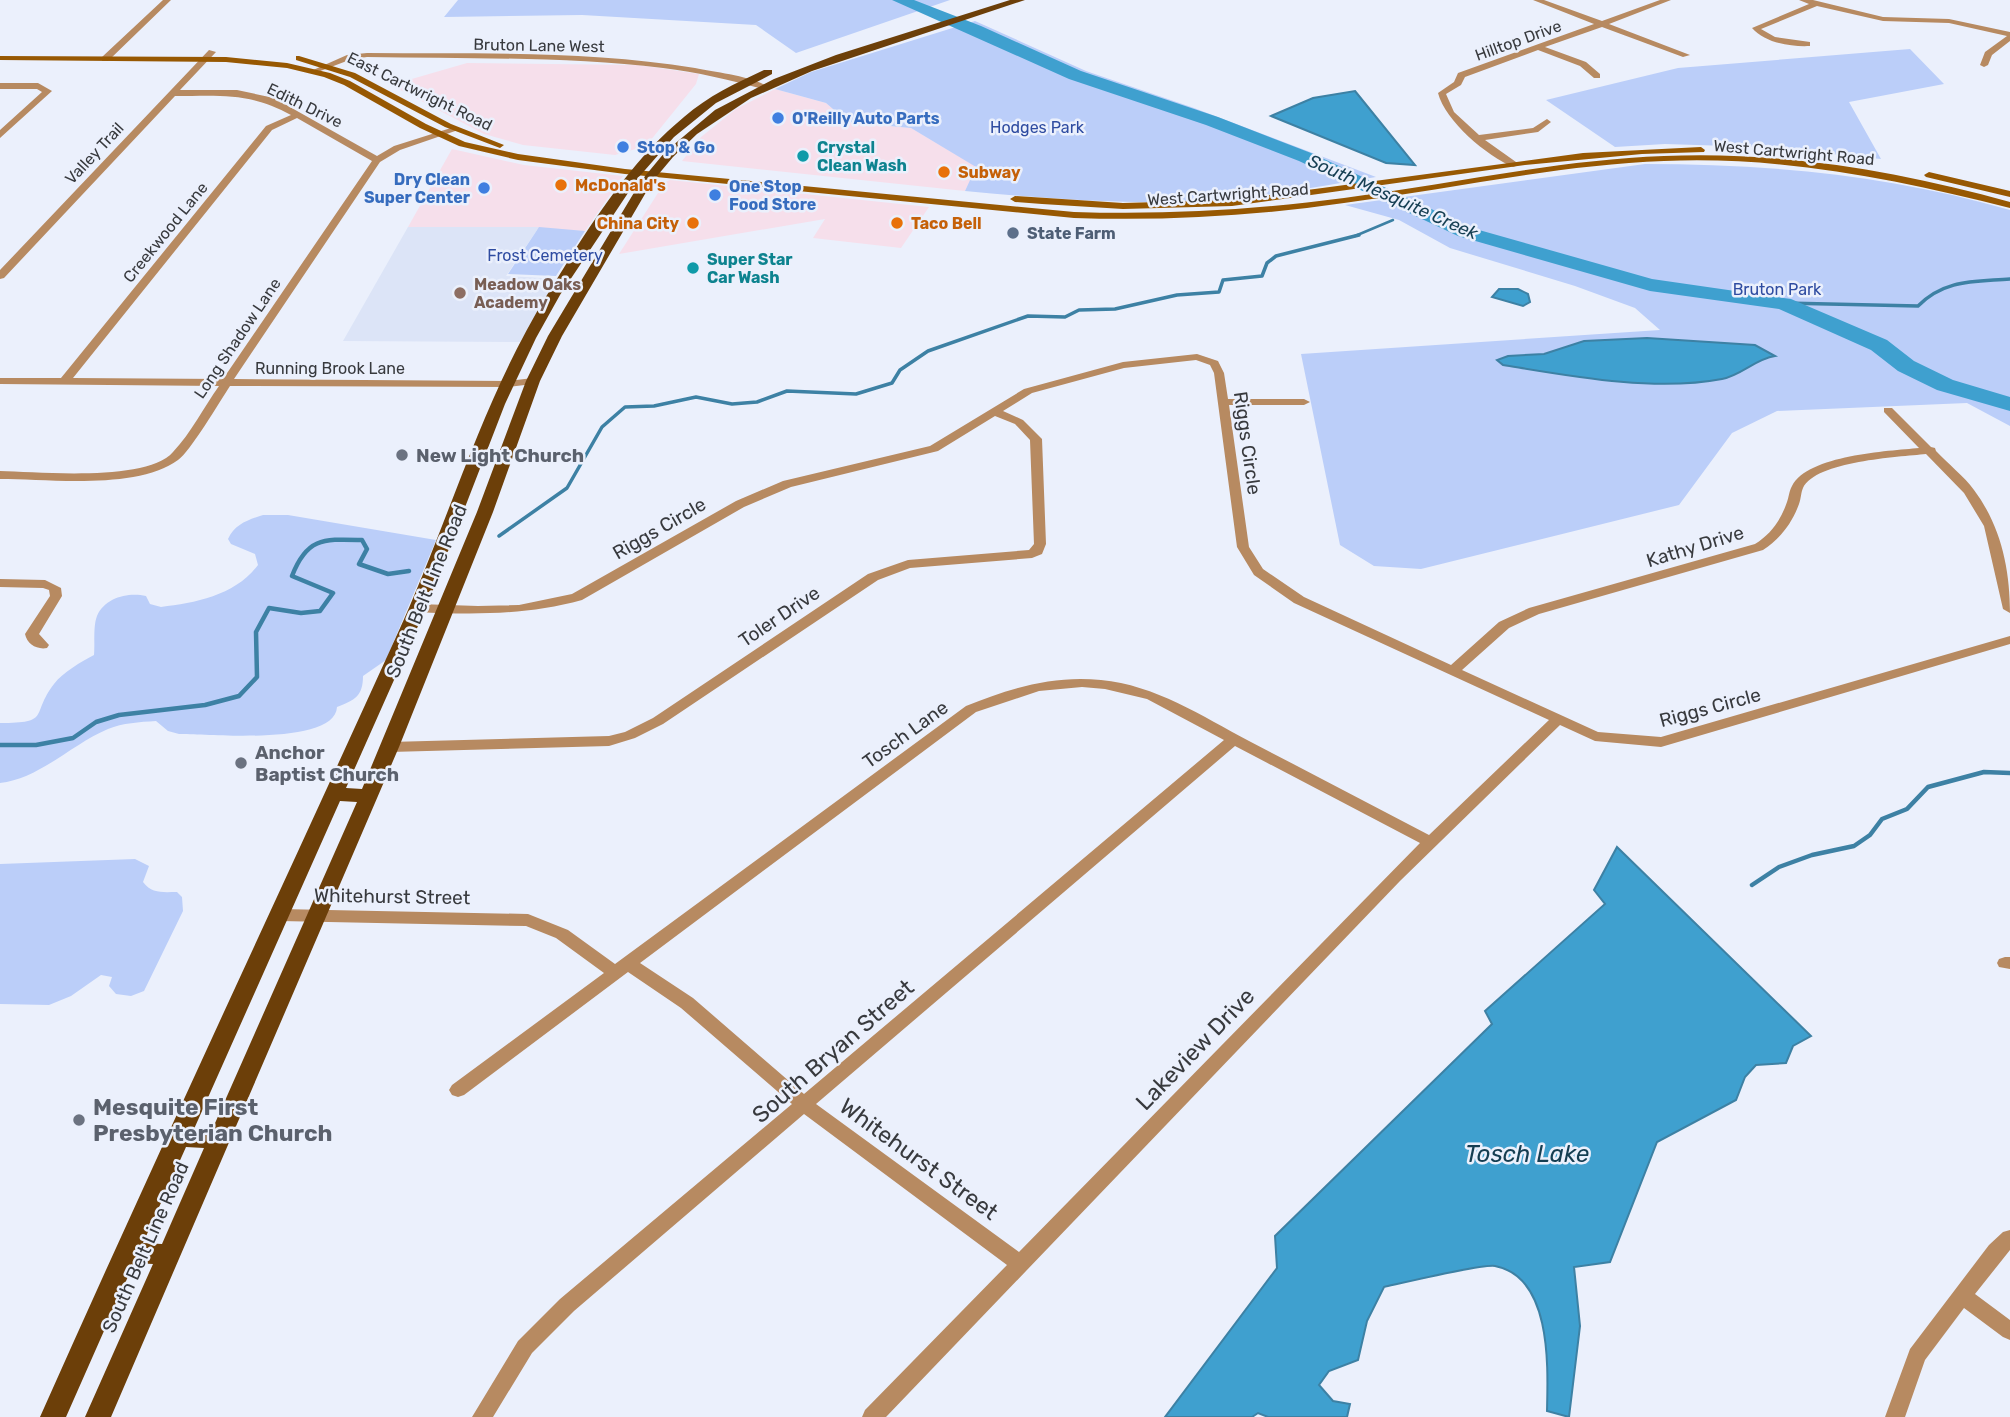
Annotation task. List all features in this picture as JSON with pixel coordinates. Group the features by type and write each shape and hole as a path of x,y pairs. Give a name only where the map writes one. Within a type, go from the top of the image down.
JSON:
{"main road":[{"name":"South Belt Line Road","path":"98,1417 390,747 533,381 555,336 601,256 656,169 700,124 763,86 987,5 1020,0"},
{"name":"South Belt Line Road","path":"53,1417 418,608 465,484 507,384 530,336 638,167 673,130 746,81 975,4 987,5"},
{"name":"East Cartwright Road","path":"0,51 209,56 315,71 363,91 438,134 476,149 512,156 656,169"},
{"name":"East Cartwright Road","path":"0,58 105,59 277,55 331,65 371,81 457,129 502,146 638,167"},
{"name":"West Cartwright Road","path":"1078,210 1193,205 1311,193 1600,153 1712,150 1799,155 2010,194"},
{"name":"West Cartwright Road","path":"656,169 1078,210 1205,215 1323,202 1619,161 1735,160 1910,176 2010,205"},
{"path":"1481,180 1482,176 1506,171 1513,164 1561,169"},
{"path":"599,226 611,229 600,249 601,256"},
{"path":"465,484 495,484"},
{"path":"334,794 369,796"},
{"path":"179,1138 219,1139"},
{"path":"127,1253 169,1254"}],"street":[{"path":"105,59 167,0"},
{"path":"1537,0 1686,55"},
{"name":"Hilltop Drive","path":"1513,164 1450,113 1442,93 1458,83 1461,75 1667,0"},
{"path":"1803,0 1883,19 1949,21 2010,36"},
{"path":"1807,44 1778,39 1759,32 1756,28 1815,4"},
{"path":"1984,65 1988,54 2010,36"},
{"path":"1538,47 1583,64 1597,76"},
{"name":"Bruton Lane West","path":"315,71 367,55 635,61 707,71 763,86"},
{"name":"Valley Trail","path":"0,276 209,56"},
{"path":"0,86 38,86 48,91 0,135"},
{"name":"Edith Drive","path":"173,93 237,93 271,100 377,160"},
{"name":"Creekwood Lane","path":"64,382 269,128 299,114"},
{"path":"1478,138 1535,130 1547,122"},
{"name":"Long Shadow Lane","path":"0,475 116,476 149,471 176,457 377,160 397,148 457,129"},
{"name":"Riggs Circle","path":"418,608 533,607 577,597 763,494 786,484 934,449 1028,391 1076,375 1123,365 1197,357 1208,359 1217,369 1243,547 1249,562 1268,581 1299,600 1595,737 1661,742 2010,640"},
{"name":"Running Brook Lane","path":"0,381 507,384 533,381"},
{"path":"1223,402 1304,401"},
{"path":"1888,410 1931,450 1969,491 1990,526 2010,609"},
{"name":"Toler Drive","path":"390,747 575,743 609,741 630,735 658,720 873,577 908,564 1032,554 1038,551 1040,544 1036,439 1019,422 995,412"},
{"name":"Kathy Drive","path":"1452,671 1504,625 1534,611 1638,584 1759,547 1774,538 1786,522 1798,485 1831,465 1856,458 1931,450"},
{"path":"0,583 45,584 55,588 56,596 32,634 42,645"},
{"name":"Tosch Lane","path":"458,1090 971,709 1010,692 1073,682 1104,683 1152,696 1432,843"},
{"name":"Lakeview Drive","path":"872,1417 1019,1263 1432,843 1557,720"},
{"name":"South Bryan Street","path":"482,1417 524,1347 559,1314 1234,738"},
{"name":"Whitehurst Street","path":"279,915 528,920 562,934 687,1003 805,1105 1019,1263"},
{"path":"1895,1417 1917,1355 2010,1238"},
{"path":"1963,1296 2010,1331"}],"shaded area":[{"path":"467,63 639,65 699,74 696,84 646,146 615,155 523,145 484,134 391,85"},
{"path":"775,89 826,103 848,122 911,128 977,167 965,191 682,161 701,137 736,109"},
{"path":"452,149 524,165 623,176 585,231 408,227"},
{"path":"670,180 929,207 901,248 813,238 825,219 619,254 665,182"},
{"name":"Meadow Oaks Academy","path":"408,227 539,227 506,276 559,279 520,342 343,341"}],"green space":[{"path":"458,0 950,0 796,53 756,25 582,15 444,17"},
{"name":"Hodges Park","path":"975,21 1086,71 1194,108 1376,177 1260,196 1190,202 1078,200 965,191 976,167 911,128 848,122 826,103 775,89 811,72"},
{"path":"1910,49 1944,84 1849,102 1881,159 1760,147 1665,144 1615,147 1546,100 1678,68"},
{"name":"Bruton Park","path":"1645,164 1737,166 1829,174 1920,188 2010,210 2010,426 1967,403 1777,411 1732,433 1679,505 1421,569 1374,566 1340,545 1301,354 1660,330 1635,308 1575,286 1450,248 1399,220 1345,205"},
{"name":"Frost Cemetery","path":"539,227 585,231 556,276 508,274"},
{"path":"263,515 288,515 436,540 386,660 363,676 360,693 337,707 331,719 316,728 294,733 242,736 179,734 168,731 156,721 119,725 95,735 28,775 0,783 0,723 34,719 58,680 94,655 96,620 106,604 118,597 139,595 146,596 150,604 161,607 188,603 214,596 238,584 258,565 255,554 231,544 228,539 238,526"},
{"path":"135,859 149,866 143,882 146,886 158,891 177,892 182,897 183,911 144,991 131,996 116,994 109,986 112,977 101,975 71,996 49,1005 0,1004 0,864"}],"water":[{"path":"1355,91 1415,165 1386,163 1271,116 1313,98"},
{"path":"1499,289 1518,289 1528,294 1530,302 1523,306 1492,297"},
{"path":"1647,338 1755,345 1775,356 1722,379 1669,384 1584,378 1503,365 1497,360 1508,356 1544,354 1584,341"},
{"name":"Tosch Lake","path":"1617,847 1811,1036 1793,1046 1786,1063 1756,1065 1745,1077 1736,1100 1657,1142 1610,1262 1574,1267 1580,1326 1569,1417 1547,1411 1546,1349 1537,1305 1527,1287 1514,1274 1495,1266 1487,1266 1384,1287 1367,1321 1358,1360 1329,1371 1319,1385 1333,1401 1350,1404 1347,1417 1268,1417 1258,1413 1252,1417 1165,1417 1277,1268 1275,1236 1492,1024 1485,1011 1605,904 1594,890"}],"waterway":[{"name":"South Mesquite Creek","path":"900,0 975,29 1075,75 1212,121 1305,157 1465,232 1650,285 1784,303 1879,345 1906,366 1945,385 2010,404"},
{"name":"South Mesquite Creek","path":"1407,211 1414,207"},
{"path":"1355,236 1393,220"},
{"path":"499,536 567,488 602,427 625,407 654,406 696,397 732,404 757,402 787,391 856,394 892,383 900,370 928,351 1028,316 1065,317 1079,310 1115,309 1177,295 1219,292 1223,280 1262,276 1267,263 1276,256 1359,235"},
{"path":"1784,303 1918,306 1928,297 1949,286 2010,279"},
{"path":"0,745 36,745 73,738 96,722 119,715 205,705 239,696 257,677 256,632 269,608 301,613 320,611 333,593 292,576 304,554 318,543 362,540 367,549 359,564 388,574 409,571"},
{"path":"1752,885 1779,867 1812,855 1854,846 1870,835 1882,819 1907,809 1928,787 1984,772 2010,773"}],"place":[{"name":"O'Reilly Auto Parts","path":"778,118"},
{"name":"Stop & Go","path":"623,147"},
{"name":"Crystal Clean Wash","path":"803,156"},
{"name":"Subway","path":"944,172"},
{"name":"McDonald's","path":"561,185"},
{"name":"Dry Clean Super Center","path":"484,188"},
{"name":"One Stop Food Store","path":"715,195"},
{"name":"China City","path":"693,223"},
{"name":"Taco Bell","path":"897,223"},
{"name":"State Farm","path":"1013,233"},
{"name":"Super Star Car Wash","path":"693,268"},
{"name":"Meadow Oaks Academy","path":"460,293"},
{"name":"New Light Church","path":"402,455"},
{"name":"Anchor Baptist Church","path":"241,763"},
{"name":"Mesquite First Presbyterian Church","path":"79,1120"}]}
